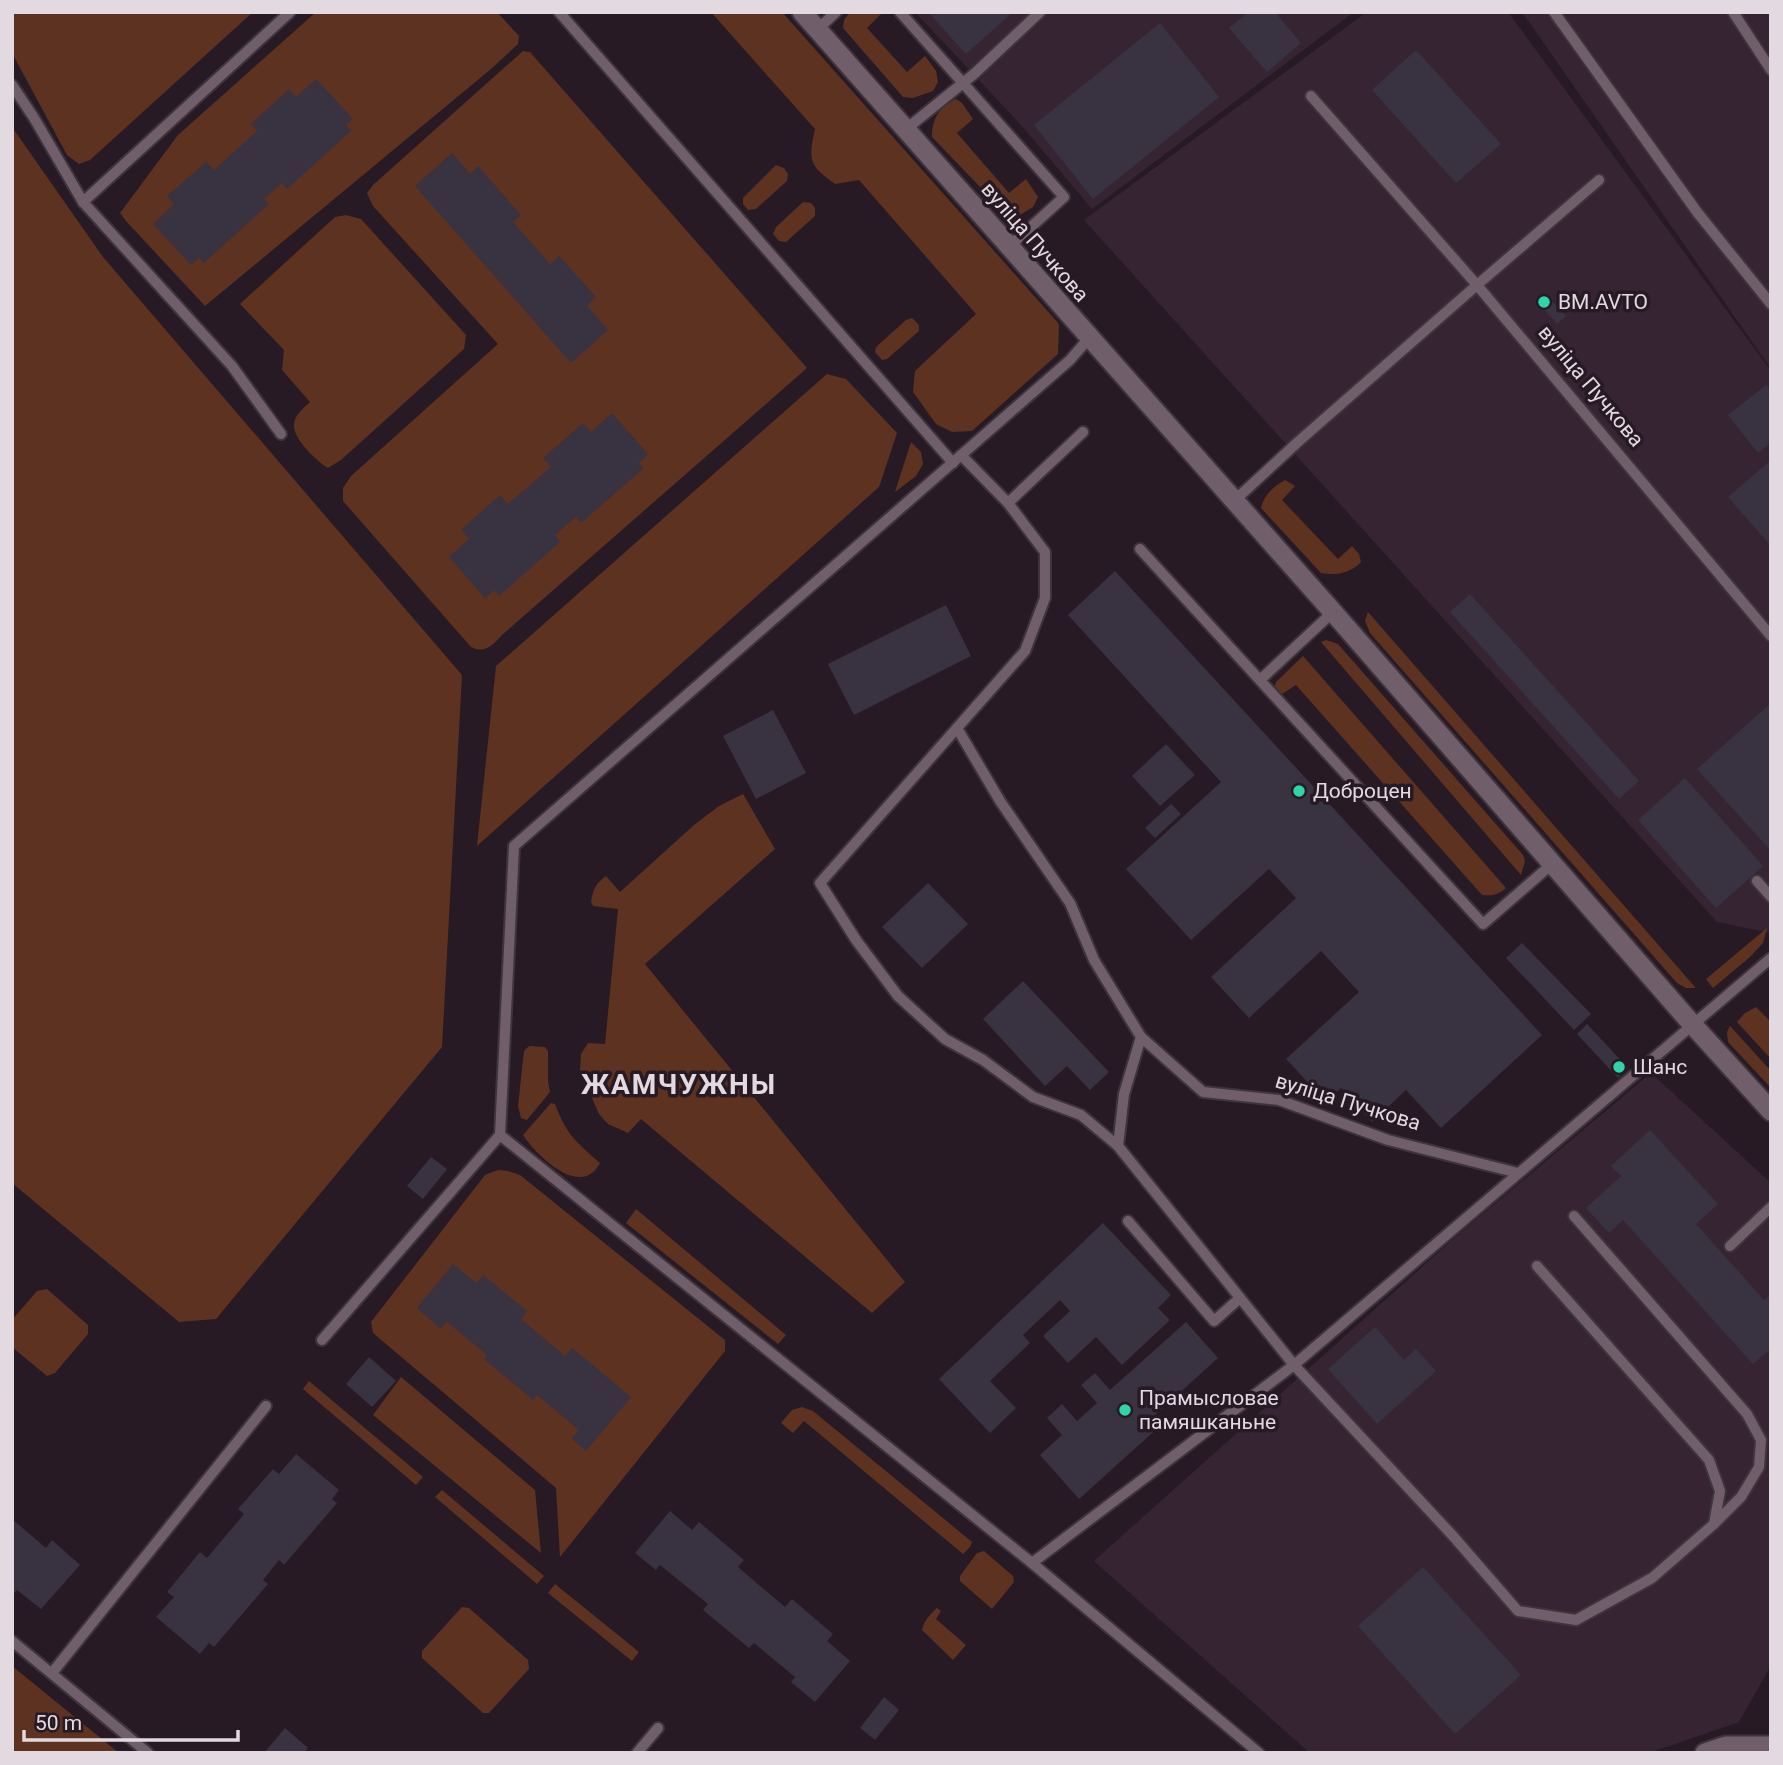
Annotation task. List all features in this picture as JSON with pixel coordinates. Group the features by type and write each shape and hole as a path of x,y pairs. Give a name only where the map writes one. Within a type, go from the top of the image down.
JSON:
{"street":[{"name":"вуліца Пучкова","path":"802,12 1771,1111"},
{"path":"1705,1753 1726,1746 1771,1746"}],"lane":[{"path":"83,202 290,12"},
{"path":"559,12 957,459 1008,503 1045,552 1045,598 1025,651 820,883 856,940 898,996 945,1040 983,1060 1033,1097 1081,1115 1118,1146 1294,1365 1453,1536 1518,1611 1576,1620 1652,1578 1714,1524 1741,1497 1759,1467 1761,1440 1746,1414 1574,1216"},
{"path":"817,30 836,12"},
{"path":"900,12 1064,197 1010,246"},
{"path":"905,130 963,83 1040,12"},
{"path":"1554,12 1697,212 1771,304"},
{"path":"1733,12 1771,70"},
{"path":"12,86 83,202 232,366 281,434"},
{"name":"вуліца Пучкова","path":"1311,96 1477,285 1771,636"},
{"path":"1234,501 1298,441 1599,180"},
{"path":"322,1340 499,1135 514,846 1070,360 1089,338"},
{"path":"1008,503 1083,432"},
{"path":"1140,549 1483,925 1552,864"},
{"path":"1260,680 1333,612"},
{"name":"вуліца Пучкова","path":"957,728 1000,801 1070,903 1094,960 1141,1037 1203,1092 1279,1100 1388,1140 1518,1174"},
{"path":"1757,881 1771,897"},
{"path":"1032,1563 1294,1365 1771,958"},
{"path":"1118,1146 1124,1094 1141,1037"},
{"path":"499,1135 1032,1563 1259,1753"},
{"path":"1730,1245 1771,1207"},
{"path":"1128,1221 1214,1321 1240,1298"},
{"path":"1537,1265 1709,1460 1720,1491 1714,1524"},
{"path":"52,1673 266,1406"},
{"path":"12,1642 148,1753"},
{"path":"638,1753 658,1728"}],"shaded area":[{"path":"18,12 253,12 90,160 79,164 67,155 12,53 12,16"},
{"path":"316,12 497,12 519,36 518,44 205,306 120,213 178,135"},
{"path":"711,12 782,12 1059,324 1058,354 972,431 952,432 936,424 913,392 915,371 976,314 859,180 835,184 815,167 811,155 815,129"},
{"path":"850,12 883,12 867,28 907,72 925,56 936,71 938,82 933,91 913,98 903,97 843,28 844,20"},
{"path":"915,12 1354,12 1092,209 1022,126"},
{"path":"1367,12 1508,12 1771,371 1771,933 1717,922 1084,220"},
{"path":"1522,12 1771,12 1771,369"},
{"path":"523,51 530,52 807,368 492,645 485,649 476,649 471,647 343,501 343,488 351,476 498,344 373,206 367,193"},
{"path":"956,99 973,119 957,133 1009,193 1026,179 1038,197 1033,207 1015,218 1008,216 932,137 938,114"},
{"path":"12,127 103,257 462,675 442,1047 216,1319 179,1322 12,1183"},
{"path":"776,165 784,168 788,174 787,181 756,209 748,210 743,204 743,198"},
{"path":"803,202 811,203 815,208 815,216 786,242 779,241 773,234 776,227"},
{"path":"346,215 361,219 466,335 464,349 341,460 328,468 306,449 294,430 296,417 310,402 282,370 284,350 240,304 335,217"},
{"path":"912,318 919,325 919,331 887,359 882,360 875,352 876,347 906,320"},
{"path":"827,374 846,379 897,433 879,487 477,846 496,666"},
{"path":"911,442 921,452 923,464 916,476 895,492"},
{"path":"1285,480 1295,486 1282,500 1338,559 1352,546 1359,554 1361,562 1357,566 1342,573 1321,573 1261,508 1270,491"},
{"path":"1368,612 1695,988 1686,988 1677,983 1370,633 1365,621"},
{"path":"1326,640 1338,644 1523,855 1525,861 1521,875 1321,642"},
{"path":"1303,656 1506,888 1495,894 1482,895 1296,685 1282,694 1278,693 1274,688 1276,682"},
{"path":"743,794 775,849 645,964 905,1282 872,1313 641,1119 628,1133 608,1124 599,1114 580,1071 581,1054 588,1043 605,1044 618,909 593,906 591,902 595,888 606,876 620,892 694,825 719,806"},
{"path":"1767,928 1763,943 1713,988 1706,979"},
{"path":"1756,1007 1771,1022 1771,1059 1737,1022 1745,1013"},
{"path":"1730,1026 1771,1071 1771,1088 1728,1042 1727,1032"},
{"path":"529,1046 545,1047 548,1051 550,1092 527,1120 521,1118 518,1106 524,1051"},
{"path":"1651,1073 1771,1183 1771,1665 1739,1722 1649,1753 1310,1753 1094,1561 1460,1233"},
{"path":"551,1103 555,1104 573,1137 600,1163 584,1177 575,1177 554,1167 523,1135"},
{"path":"498,1170 520,1175 725,1340 725,1351 560,1557 556,1488 373,1333 371,1322 485,1175"},
{"path":"636,1209 786,1335 778,1344 626,1223"},
{"path":"47,1289 88,1325 88,1334 55,1373 47,1376 12,1347 12,1320 37,1291"},
{"path":"401,1377 535,1490 541,1553 373,1415"},
{"path":"309,1381 423,1477 416,1485 303,1389"},
{"path":"802,1407 813,1411 972,1542 970,1547 963,1554 804,1421 793,1433 781,1423 792,1410"},
{"path":"442,1490 544,1576 537,1584 435,1497"},
{"path":"984,1551 1013,1576 1014,1582 992,1609 960,1581 960,1576 977,1553"},
{"path":"555,1584 639,1652 632,1661 548,1593"},
{"path":"462,1607 469,1608 528,1660 529,1669 489,1713 483,1713 422,1658 422,1651"},
{"path":"937,1608 941,1611 936,1619 966,1645 953,1660 922,1630"},
{"path":"12,1666 119,1753 12,1753"}],"building":[{"path":"928,12 1013,12 966,54"},
{"path":"1248,12 1275,12 1301,43 1267,72 1229,28"},
{"path":"1160,23 1219,97 1093,199 1034,125"},
{"path":"1416,50 1501,144 1456,183 1372,90"},
{"path":"316,79 353,119 346,125 351,131 287,189 282,183 264,199 269,204 204,263 199,258 191,265 153,224 174,204 167,196 206,162 214,170 257,131 251,124 289,89 296,97"},
{"path":"452,153 470,174 478,166 521,215 513,222 550,264 559,256 596,297 587,306 608,330 571,363 415,186"},
{"path":"1546,295 1566,316 1557,324 1538,303"},
{"path":"1766,385 1771,390 1771,443 1758,453 1728,415"},
{"path":"612,413 648,454 639,463 644,468 581,523 576,517 555,535 560,542 499,596 494,590 485,598 449,557 469,539 461,530 500,495 508,504 551,467 543,458 583,423 591,432"},
{"path":"1771,460 1771,546 1728,497"},
{"path":"1115,571 1542,1035 1441,1128 1406,1090 1372,1122 1341,1088 1326,1102 1286,1059 1359,992 1321,951 1249,1018 1211,977 1296,898 1269,869 1191,940 1126,869 1221,782 1068,615"},
{"path":"1470,594 1639,781 1619,799 1450,612"},
{"path":"946,605 971,656 854,715 828,664"},
{"path":"1771,703 1771,851 1697,769"},
{"path":"773,710 806,773 756,799 723,736"},
{"path":"1166,744 1195,775 1160,806 1132,776"},
{"path":"1685,778 1763,866 1716,908 1638,820"},
{"path":"1171,804 1181,814 1155,838 1145,828"},
{"path":"928,883 968,924 922,968 882,927"},
{"path":"1522,943 1591,1014 1574,1030 1506,958"},
{"path":"1023,981 1109,1072 1090,1090 1067,1066 1045,1086 983,1019"},
{"path":"1587,1024 1628,1068 1618,1078 1577,1034"},
{"path":"1650,1130 1718,1204 1696,1224 1764,1300 1771,1295 1771,1349 1753,1364 1623,1220 1609,1233 1586,1208 1621,1176 1611,1166"},
{"path":"431,1157 447,1169 423,1199 407,1186"},
{"path":"1103,1223 1171,1295 1158,1308 1170,1320 1122,1365 1096,1337 1068,1363 1043,1336 1070,1311 1060,1300 1023,1335 1030,1343 990,1381 1016,1408 990,1433 939,1379"},
{"path":"453,1264 476,1283 483,1275 527,1311 521,1319 565,1356 572,1348 631,1397 586,1451 571,1438 579,1430 537,1395 533,1400 484,1359 487,1355 447,1322 441,1329 417,1308"},
{"name":"Прамысловае памяшканьне","path":"1186,1322 1218,1358 1154,1416 1161,1425 1079,1499 1040,1455 1062,1435 1047,1418 1062,1404 1077,1421 1097,1403 1081,1385 1095,1373 1110,1390"},
{"path":"1375,1327 1404,1360 1416,1349 1436,1371 1377,1424 1328,1369"},
{"path":"369,1357 396,1381 372,1407 346,1384"},
{"path":"296,1454 339,1490 332,1499 337,1503 284,1565 279,1560 263,1580 268,1584 214,1647 209,1643 200,1654 156,1617 174,1597 167,1592 200,1552 207,1558 244,1514 238,1509 273,1469 279,1474"},
{"path":"670,1511 692,1530 699,1522 744,1560 738,1567 785,1607 792,1599 833,1634 827,1641 850,1661 815,1702 791,1682 795,1677 754,1643 749,1648 703,1610 708,1604 660,1565 656,1570 635,1553"},
{"path":"12,1519 46,1548 52,1540 80,1565 41,1609 17,1590 12,1595"},
{"path":"1423,1567 1521,1675 1455,1734 1358,1626"},
{"path":"884,1697 899,1710 875,1740 860,1728"},
{"path":"285,1728 308,1748 304,1753 264,1753"}],"place":[{"name":"BM.AVTO","path":"1544,302"},
{"name":"Доброцен","path":"1299,791"},
{"name":"Шанс","path":"1619,1067"},
{"name":"Прамысловае памяшканьне","path":"1125,1410"}],"district":[{"name":"ЖАМЧУЖНЫ","path":"679,1084"}]}
